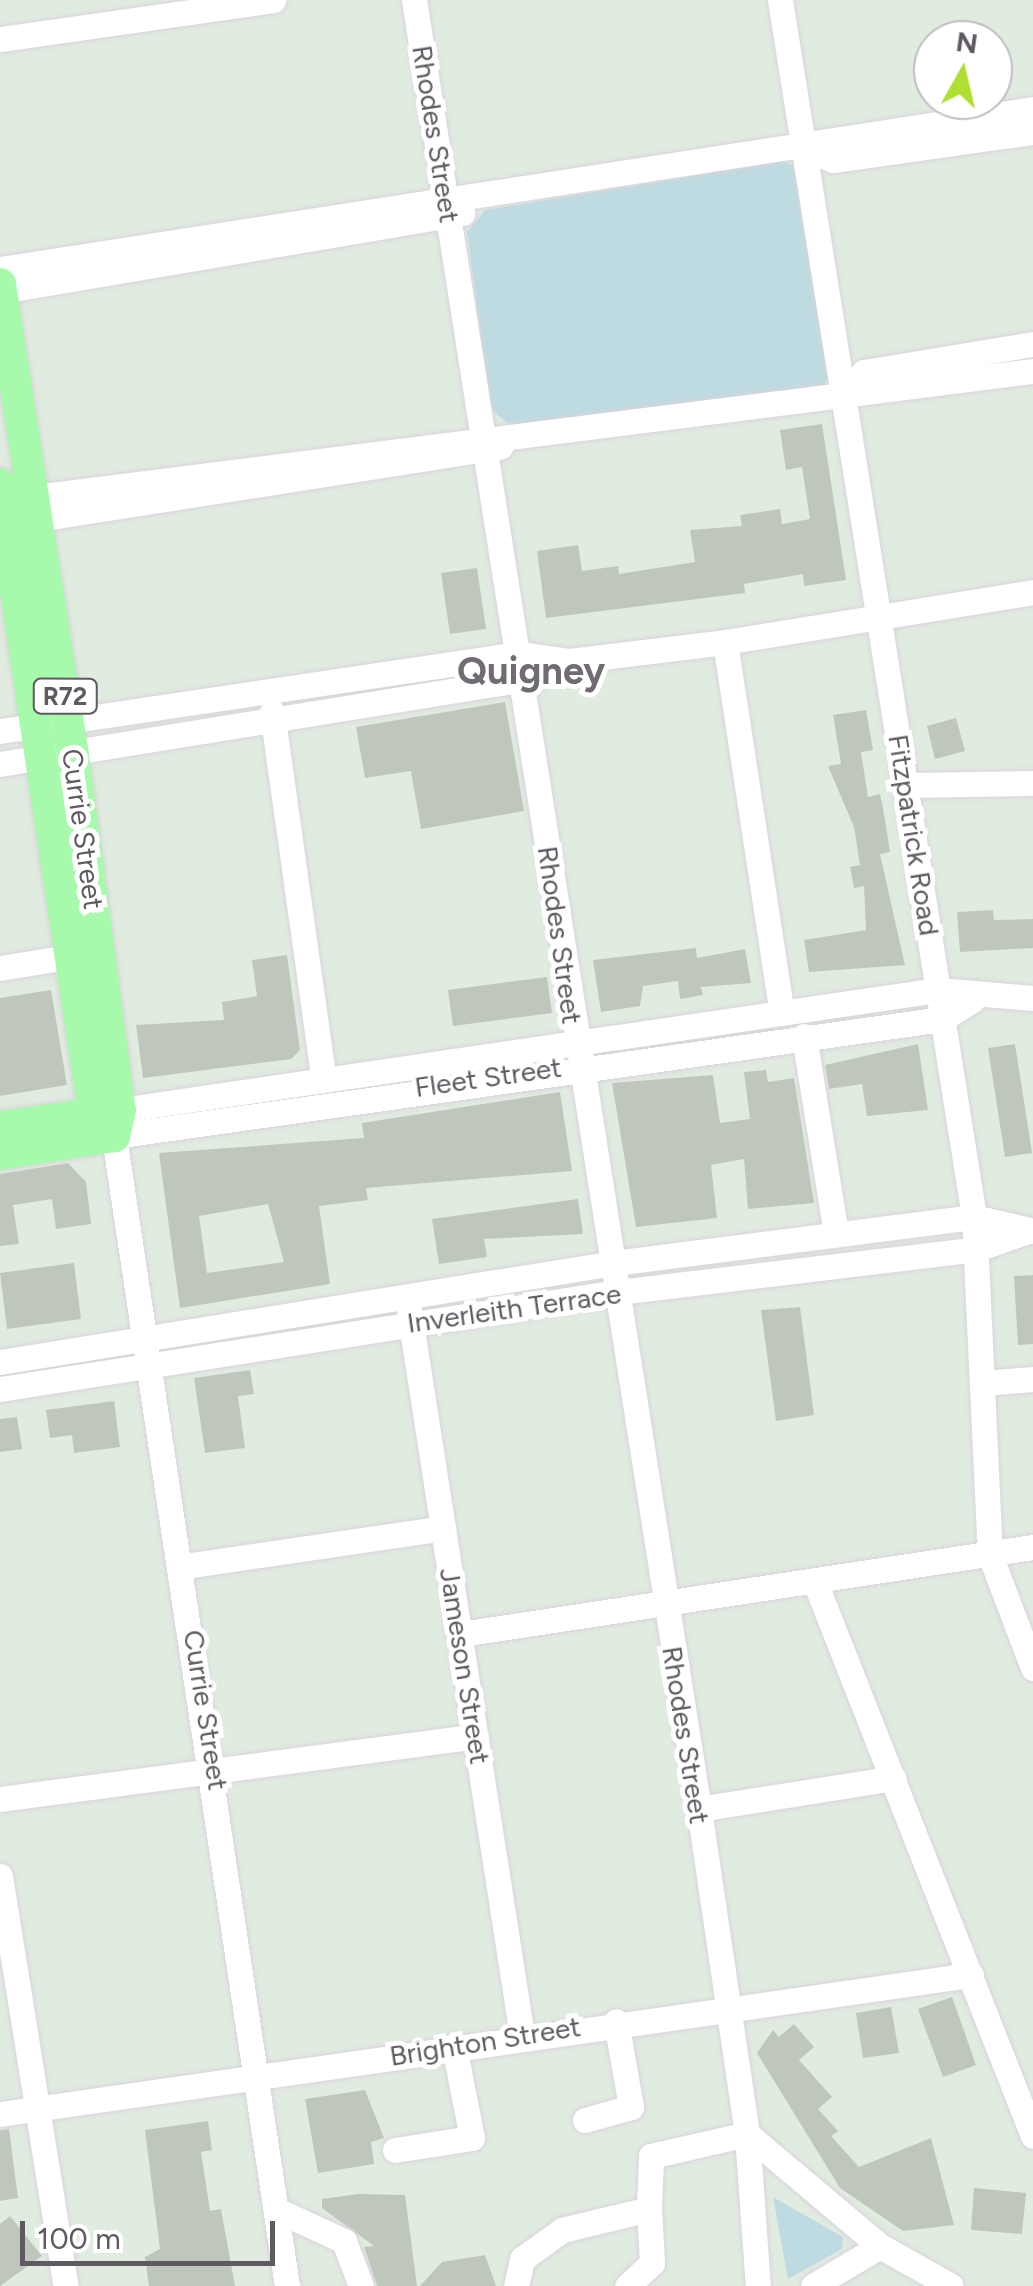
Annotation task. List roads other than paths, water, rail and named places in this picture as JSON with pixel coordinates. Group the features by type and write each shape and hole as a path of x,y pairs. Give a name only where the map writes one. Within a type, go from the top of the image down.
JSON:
{"main road":[{"name":"Currie Street","path":"1,288 12,508 52,723 110,1120"},
{"name":"Currie Street","path":"57,757 67,957 110,1120"},
{"name":"Fleet Street","path":"0,1128 110,1120"},
{"name":"Fleet Street","path":"0,1154 110,1120"}],"street":[{"path":"0,39 273,0"},
{"name":"Rhodes Street","path":"414,0 519,654 577,1052 614,1262 747,2134 758,2286"},
{"name":"Fitzpatrick Road","path":"780,0 974,1216 990,1555 1033,1668"},
{"path":"1,288 478,202 1033,109"},
{"path":"805,149 833,160 1033,132"},
{"path":"0,268 448,210"},
{"path":"845,391 864,372 1033,344"},
{"path":"12,508 845,391 1033,371"},
{"path":"0,731 519,654 569,662 725,642 1033,592"},
{"path":"725,642 781,1009"},
{"path":"0,764 274,726 523,684 569,662"},
{"path":"269,692 323,1074"},
{"path":"907,785 1033,783"},
{"path":"0,968 67,957"},
{"name":"Fleet Street","path":"110,1120 577,1052 781,1009 938,990 974,1000 1033,998"},
{"name":"Fleet Street","path":"110,1120 323,1074 804,1036 942,1019 974,1000"},
{"path":"804,1036 836,1234"},
{"name":"Currie Street","path":"110,1120 215,1768 287,2286"},
{"name":"Inverleith Terrace","path":"0,1362 614,1262 974,1216 1030,1231"},
{"name":"Inverleith Terrace","path":"0,1389 618,1292 978,1249 1030,1231"},
{"name":"Jameson Street","path":"406,1295 522,2036"},
{"path":"984,1382 1033,1379"},
{"path":"184,1566 443,1528"},
{"path":"462,1634 1033,1547"},
{"path":"816,1582 1033,2136"},
{"path":"0,1800 215,1768 476,1736"},
{"path":"698,1809 894,1778"},
{"path":"0,1876 66,2286"},
{"name":"Brighton Street","path":"0,2114 258,2078 726,2004 970,1974"},
{"path":"586,2120 631,2107 616,2020"},
{"path":"395,2150 472,2138 454,2046"},
{"path":"626,2286 652,2264 652,2156 747,2134 880,2246 951,2286"},
{"path":"516,2286 522,2259 562,2230 649,2209"},
{"path":"277,2210 344,2241 360,2286"},
{"path":"813,2286 880,2246"}],"district":[{"name":"Quigney","path":"531,672"}]}
